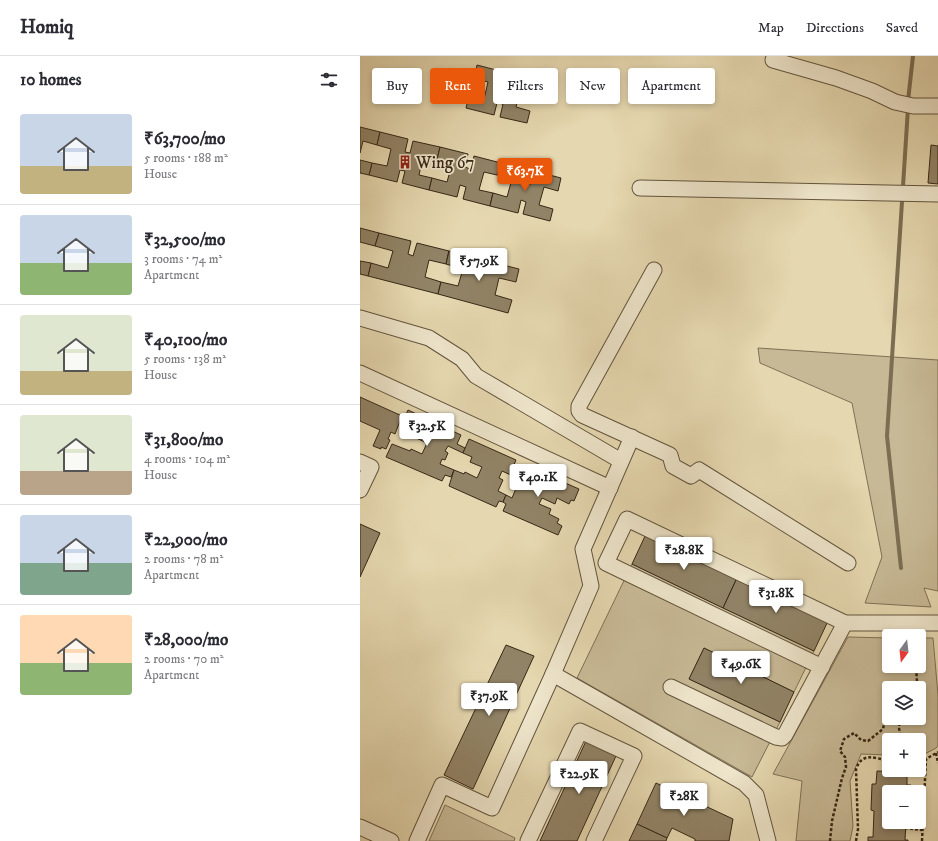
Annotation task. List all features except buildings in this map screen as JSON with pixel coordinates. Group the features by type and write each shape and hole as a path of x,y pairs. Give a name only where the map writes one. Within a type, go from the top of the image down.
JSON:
{"street":[{"path":"773,60 836,78 872,91 895,102 913,106 938,106"},
{"path":"640,188 938,194"},
{"path":"654,270 579,406 579,411 582,415 670,455 673,466 691,476 699,470 848,563"},
{"path":"360,318 429,338 462,359 476,376 621,461"},
{"path":"360,373 610,488"},
{"path":"416,841 442,785 492,808 592,586 583,549 632,437"},
{"path":"360,462 371,467 360,490"},
{"path":"822,667 606,563 627,519 845,623 938,622"},
{"path":"671,687 776,738 782,738 845,623"},
{"path":"553,674 744,783 756,795 768,841"},
{"path":"528,841 580,731 634,756 594,841"},
{"path":"360,827 391,841"}],"path":[{"path":"830,841 832,822 846,767 844,757 840,751 844,738 854,733 861,740 868,741 883,729 884,725"},
{"path":"926,760 937,753 938,763"},
{"path":"856,841 858,829 856,769 862,759 872,757 882,759"},
{"path":"922,841 925,777"},
{"path":"914,829 922,830"}],"shaded area":[{"path":"758,348 938,360 938,591 924,588 931,607 865,603 882,557 852,403 760,363"},
{"path":"632,564 814,651 794,692 704,648 689,679 780,722 752,777 577,678"},
{"path":"848,637 882,638 882,673 926,673 926,638 933,638 938,695 938,746 926,753 926,733 882,733 882,755 861,754 850,781 853,826 850,841 796,841 802,781 773,774"},
{"path":"445,805 515,838 514,841 429,841"}],"waterway":[{"path":"908,101 913,56"},
{"path":"901,568 887,436 908,108"}],"place":[{"name":"Wing 67","path":"405,162"}]}
